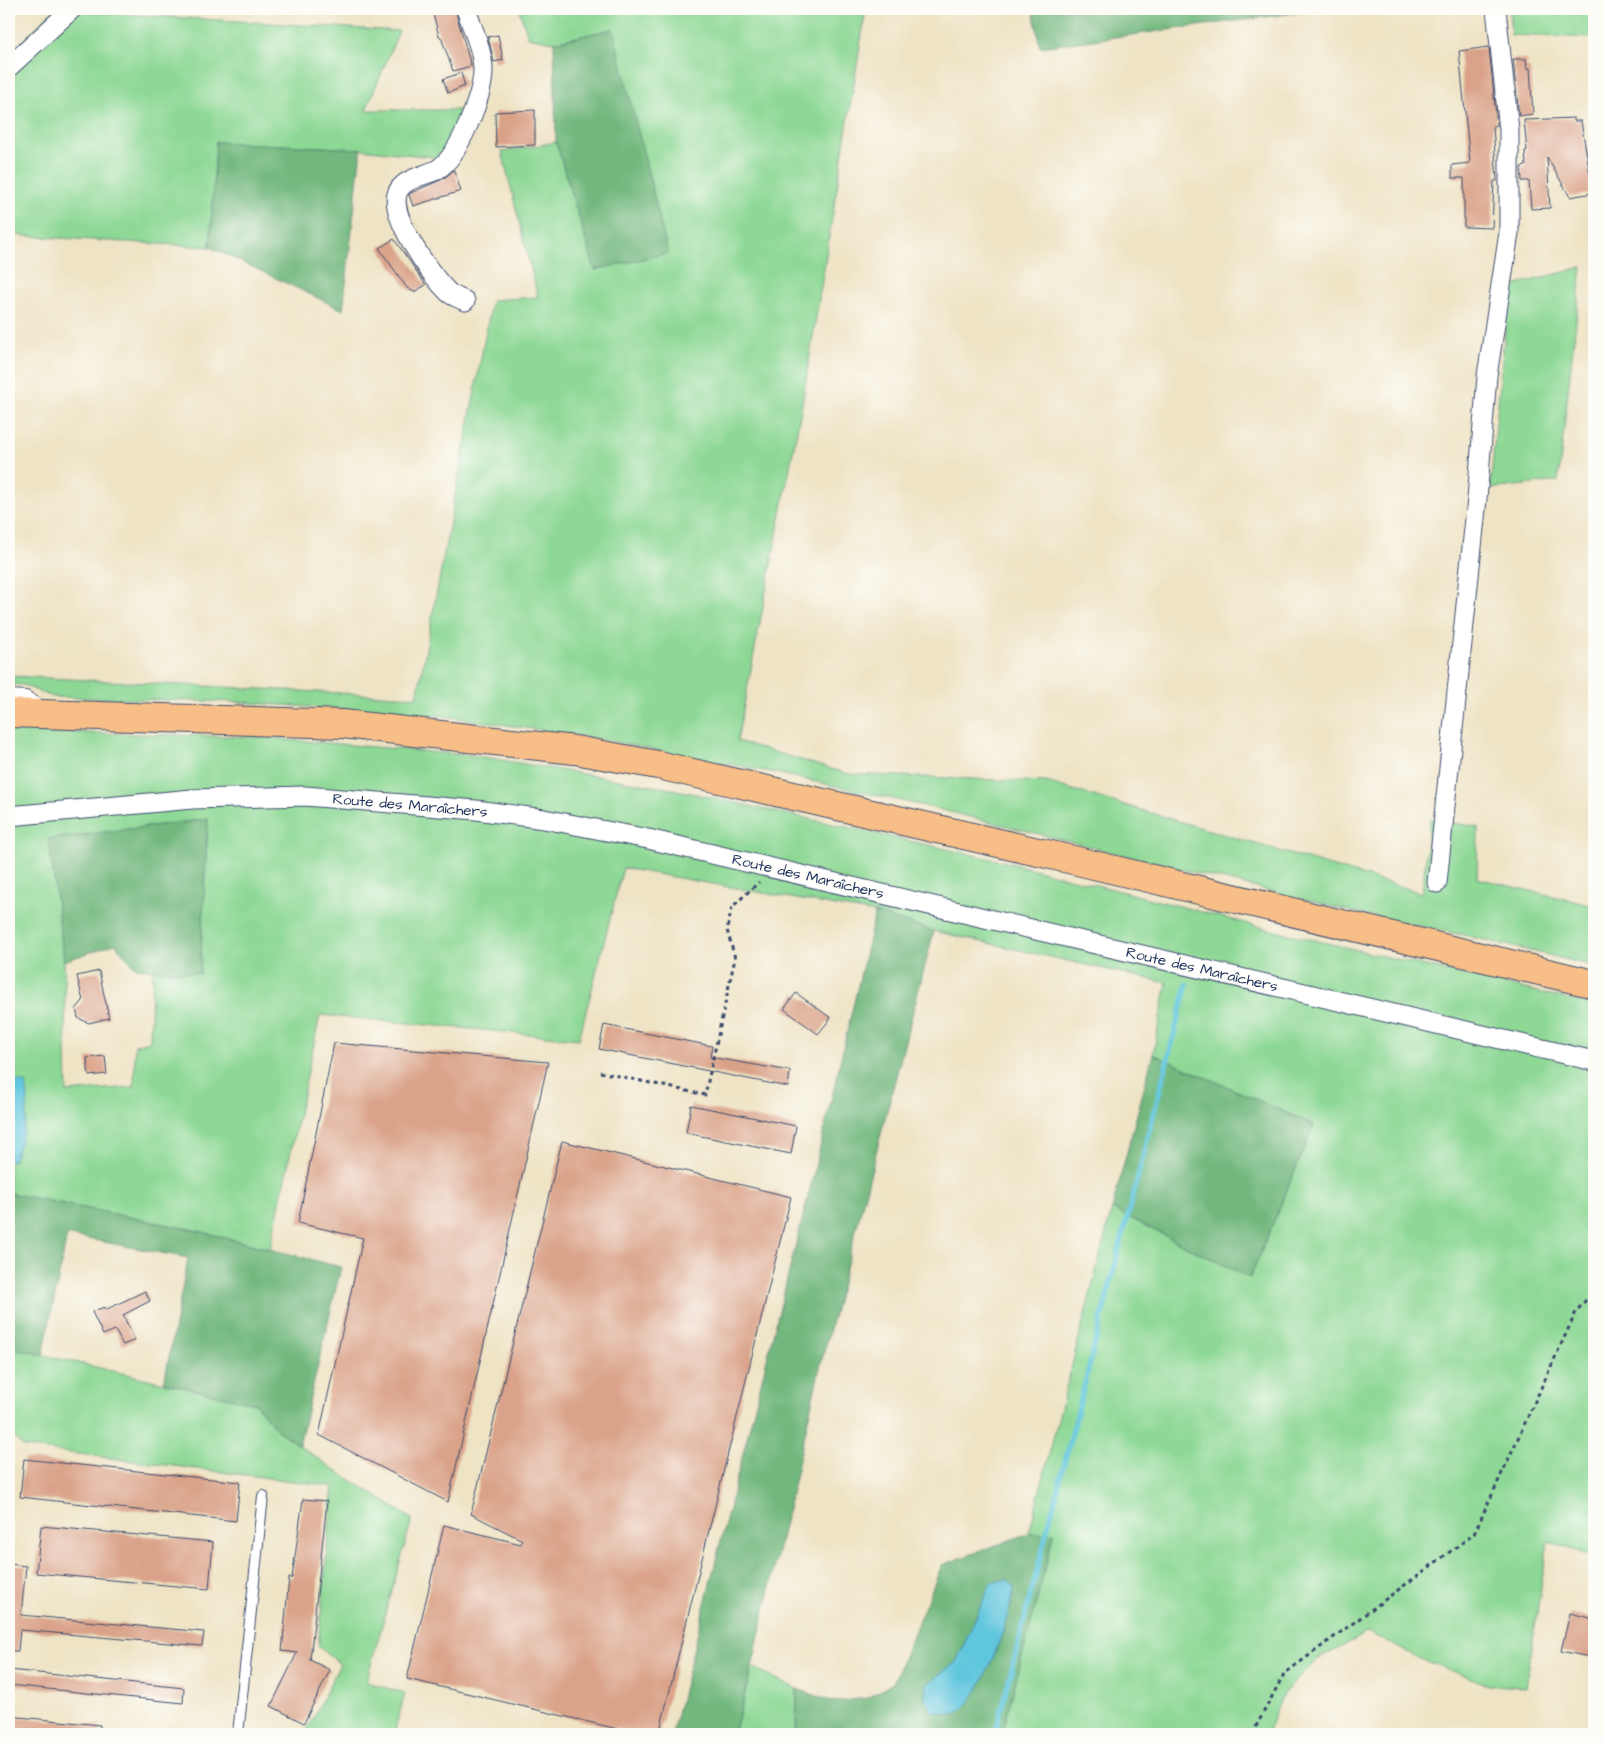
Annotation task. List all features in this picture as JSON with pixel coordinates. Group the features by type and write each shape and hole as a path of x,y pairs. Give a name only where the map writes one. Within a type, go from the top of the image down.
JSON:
{"main road":[{"path":"9,713 343,724 575,750 658,765 1594,984"}],"street":[{"path":"9,67 72,9"},
{"path":"465,301 449,293 425,262 400,222 396,208 397,192 407,182 439,168 450,158 459,145 472,114 483,71 480,50 466,9"},
{"path":"1437,883 1477,499 1487,376 1509,233 1509,130 1496,9"},
{"name":"Route des Maraîchers","path":"9,816 192,799 305,796 476,810 544,819 648,839 1594,1061"}],"lane":[{"path":"9,695 26,696 54,715"},
{"path":"238,1734 263,1496"}],"path":[{"path":"600,1072 705,1096 735,958 727,930 732,907 760,882 784,871"},
{"path":"1252,1734 1284,1674 1474,1534 1576,1312 1594,1290"}],"green space":[{"path":"54,9 88,9 89,12 399,31 366,110 463,110 442,158 361,149 216,142 210,247 9,235 9,55"},
{"path":"519,9 866,9 801,410 737,741 848,774 1046,782 1422,893 1430,819 1478,827 1477,878 1594,906 1594,966 1468,936 1366,915 934,808 776,773 588,737 445,716 237,702 53,697 23,685 9,684 9,676 417,697 492,300 538,297 502,152 556,142 595,270 613,29 554,42 528,37"},
{"path":"1033,9 1326,9 1040,47"},
{"path":"1509,9 1594,9 1594,38 1511,35"},
{"path":"613,29 668,253 595,270 556,142 554,42"},
{"path":"216,142 361,149 343,310 210,247"},
{"path":"1582,267 1558,481 1490,489 1509,287"},
{"path":"9,731 258,737 478,756 677,790 1010,863 1284,933 1594,1005 1594,1557 1548,1541 1526,1687 1489,1685 1418,1658 1369,1632 1317,1660 1283,1694 1267,1734 1002,1734 1054,1534 1029,1533 1112,1209 1250,1278 1314,1125 1153,1054 1167,983 934,931 875,913 623,868 579,1039 320,1015 270,1249 194,1230 9,1193","holes":["208,819 200,973 153,969 150,1041 135,1045 134,1087 67,1092 64,961 49,839"]},
{"path":"208,819 200,974 136,968 115,944 64,961 49,839"},
{"path":"875,913 934,931 820,1367 752,1667 734,1734 672,1734 813,1177"},
{"path":"1153,1054 1314,1125 1250,1278 1112,1209"},
{"path":"9,1193 194,1230 341,1267 299,1445 278,1431 256,1404 164,1383 188,1258 67,1235 43,1355 9,1347"},
{"path":"9,1347 256,1404 279,1431 330,1467 412,1519 366,1682 405,1693 394,1734 305,1734 340,1664 318,1646 333,1486 23,1447 11,1434 13,1377 9,1377"},
{"path":"1029,1533 1054,1533 1002,1734 796,1734 797,1689 834,1702 868,1698 893,1683 942,1565","holes":["1012,1603 1008,1612 925,1695 927,1684 956,1662 964,1645"]},
{"path":"752,1667 797,1689 796,1734 734,1734"}],"water":[{"path":"9,1080 26,1083 27,1093 25,1123 13,1161 9,1160"},
{"path":"1007,1579 1014,1587 1008,1616 1002,1635 977,1690 968,1704 959,1712 944,1714 930,1710 925,1695 927,1684 956,1662 991,1583"}],"building":[{"path":"439,9 455,9 471,66 453,71 439,36 433,14 440,12"},
{"path":"498,35 503,60 494,62 488,37"},
{"path":"1489,47 1497,126 1493,126 1497,181 1494,181 1492,228 1464,227 1464,178 1452,178 1452,165 1470,163 1459,51"},
{"path":"1513,59 1526,59 1527,68 1530,68 1533,114 1519,116"},
{"path":"461,73 465,86 448,93 443,79"},
{"path":"535,110 535,145 496,147 495,112"},
{"path":"1574,118 1574,121 1581,121 1593,193 1570,197 1547,157 1550,208 1531,209 1529,181 1522,181 1521,167 1526,166 1525,151 1527,151 1524,120"},
{"path":"454,170 461,191 413,206 409,195 411,193 443,179"},
{"path":"394,239 426,285 414,292 407,288 379,248"},
{"path":"99,971 109,1018 89,1023 78,1018 76,1009 83,1001 77,976"},
{"path":"796,993 831,1018 818,1034 784,1009"},
{"path":"604,1025 712,1046 710,1057 790,1071 788,1087 599,1049"},
{"path":"334,1043 548,1062 448,1502 319,1435 363,1238 298,1223"},
{"path":"105,1056 107,1074 89,1076 87,1058"},
{"path":"691,1105 796,1126 791,1154 686,1133"},
{"path":"562,1141 791,1197 659,1734 639,1734 407,1679 444,1525 521,1544 522,1540 471,1514"},
{"path":"145,1291 150,1301 123,1315 135,1340 123,1345 115,1330 103,1335 92,1312 104,1307 105,1310"},
{"path":"24,1459 240,1482 236,1521 20,1497"},
{"path":"303,1499 327,1501 310,1660 330,1670 304,1723 271,1706 297,1653 282,1651 289,1578 292,1578"},
{"path":"41,1526 213,1542 209,1589 36,1573"},
{"path":"9,1564 26,1566 21,1615 204,1632 202,1646 20,1630 18,1651 9,1651"},
{"path":"1570,1613 1594,1619 1594,1658 1561,1651"},
{"path":"9,1670 184,1688 183,1703 9,1685"},
{"path":"9,1716 100,1725 100,1734 52,1734 9,1730"}],"waterway":[{"path":"995,1734 1187,984"}]}
